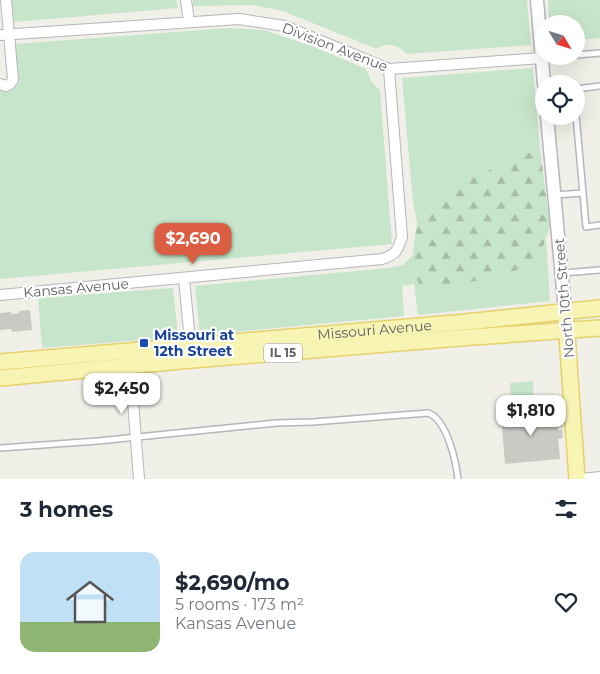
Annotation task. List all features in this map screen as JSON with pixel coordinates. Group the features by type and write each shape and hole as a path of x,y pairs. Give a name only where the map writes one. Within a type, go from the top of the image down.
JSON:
{"main road":[{"name":"Missouri Avenue","path":"0,378 130,366 191,353 600,308"},
{"name":"North 10th Street","path":"565,311 577,479"},
{"name":"Missouri Avenue","path":"0,362 130,351 191,353 600,328"}],"street":[{"path":"0,84 6,86 13,80 5,35 6,0"},
{"path":"186,0 189,22"},
{"path":"537,0 538,15"},
{"name":"Division Avenue","path":"5,35 239,19 286,26 389,69 535,59"},
{"name":"Kansas Avenue","path":"0,295 382,260 391,256 397,252 402,237 389,69"},
{"name":"North 10th Street","path":"548,125 565,311"},
{"path":"184,278 191,353"},
{"path":"130,351 139,479"},
{"path":"582,479 600,477"}],"lane":[{"path":"585,54 600,53"},
{"path":"585,88 600,86"},
{"path":"577,125 586,226 600,225"},
{"path":"554,195 583,193"},
{"path":"562,273 600,270"},
{"path":"0,448 276,423 428,413 433,414 446,434 454,456 458,479"}],"green space":[{"path":"11,0 176,0 178,8 14,22"},
{"path":"193,0 527,0 531,45 406,54 400,48 393,45 385,45 377,49 283,11 253,5 193,6"},
{"path":"548,0 600,0 600,38 585,39 585,15 549,15"},
{"path":"229,28 264,30 317,48 366,69 371,81 380,91 392,244 0,279 0,90 10,90 17,84 15,44"},
{"path":"533,68 535,125 538,125 540,148 457,185 417,222 413,202 402,78"},
{"path":"540,148 550,227 541,252 529,266 495,277 455,285 431,287 419,284 411,267 417,222 457,185"},
{"path":"546,239 550,301 418,315 414,284 402,286 404,316 200,335 195,286 388,268 403,265 413,255 411,267 541,252"},
{"path":"173,288 178,337 42,348 38,298"},
{"path":"533,381 534,398 511,400 510,383"}],"building":[{"path":"30,310 32,330 12,332 11,329 0,330 0,313 11,312 12,314"},
{"path":"556,410 558,430 562,430 563,438 558,439 560,459 505,464 501,415"}],"place":[{"name":"Missouri at 12th Street","path":"144,343"}]}
